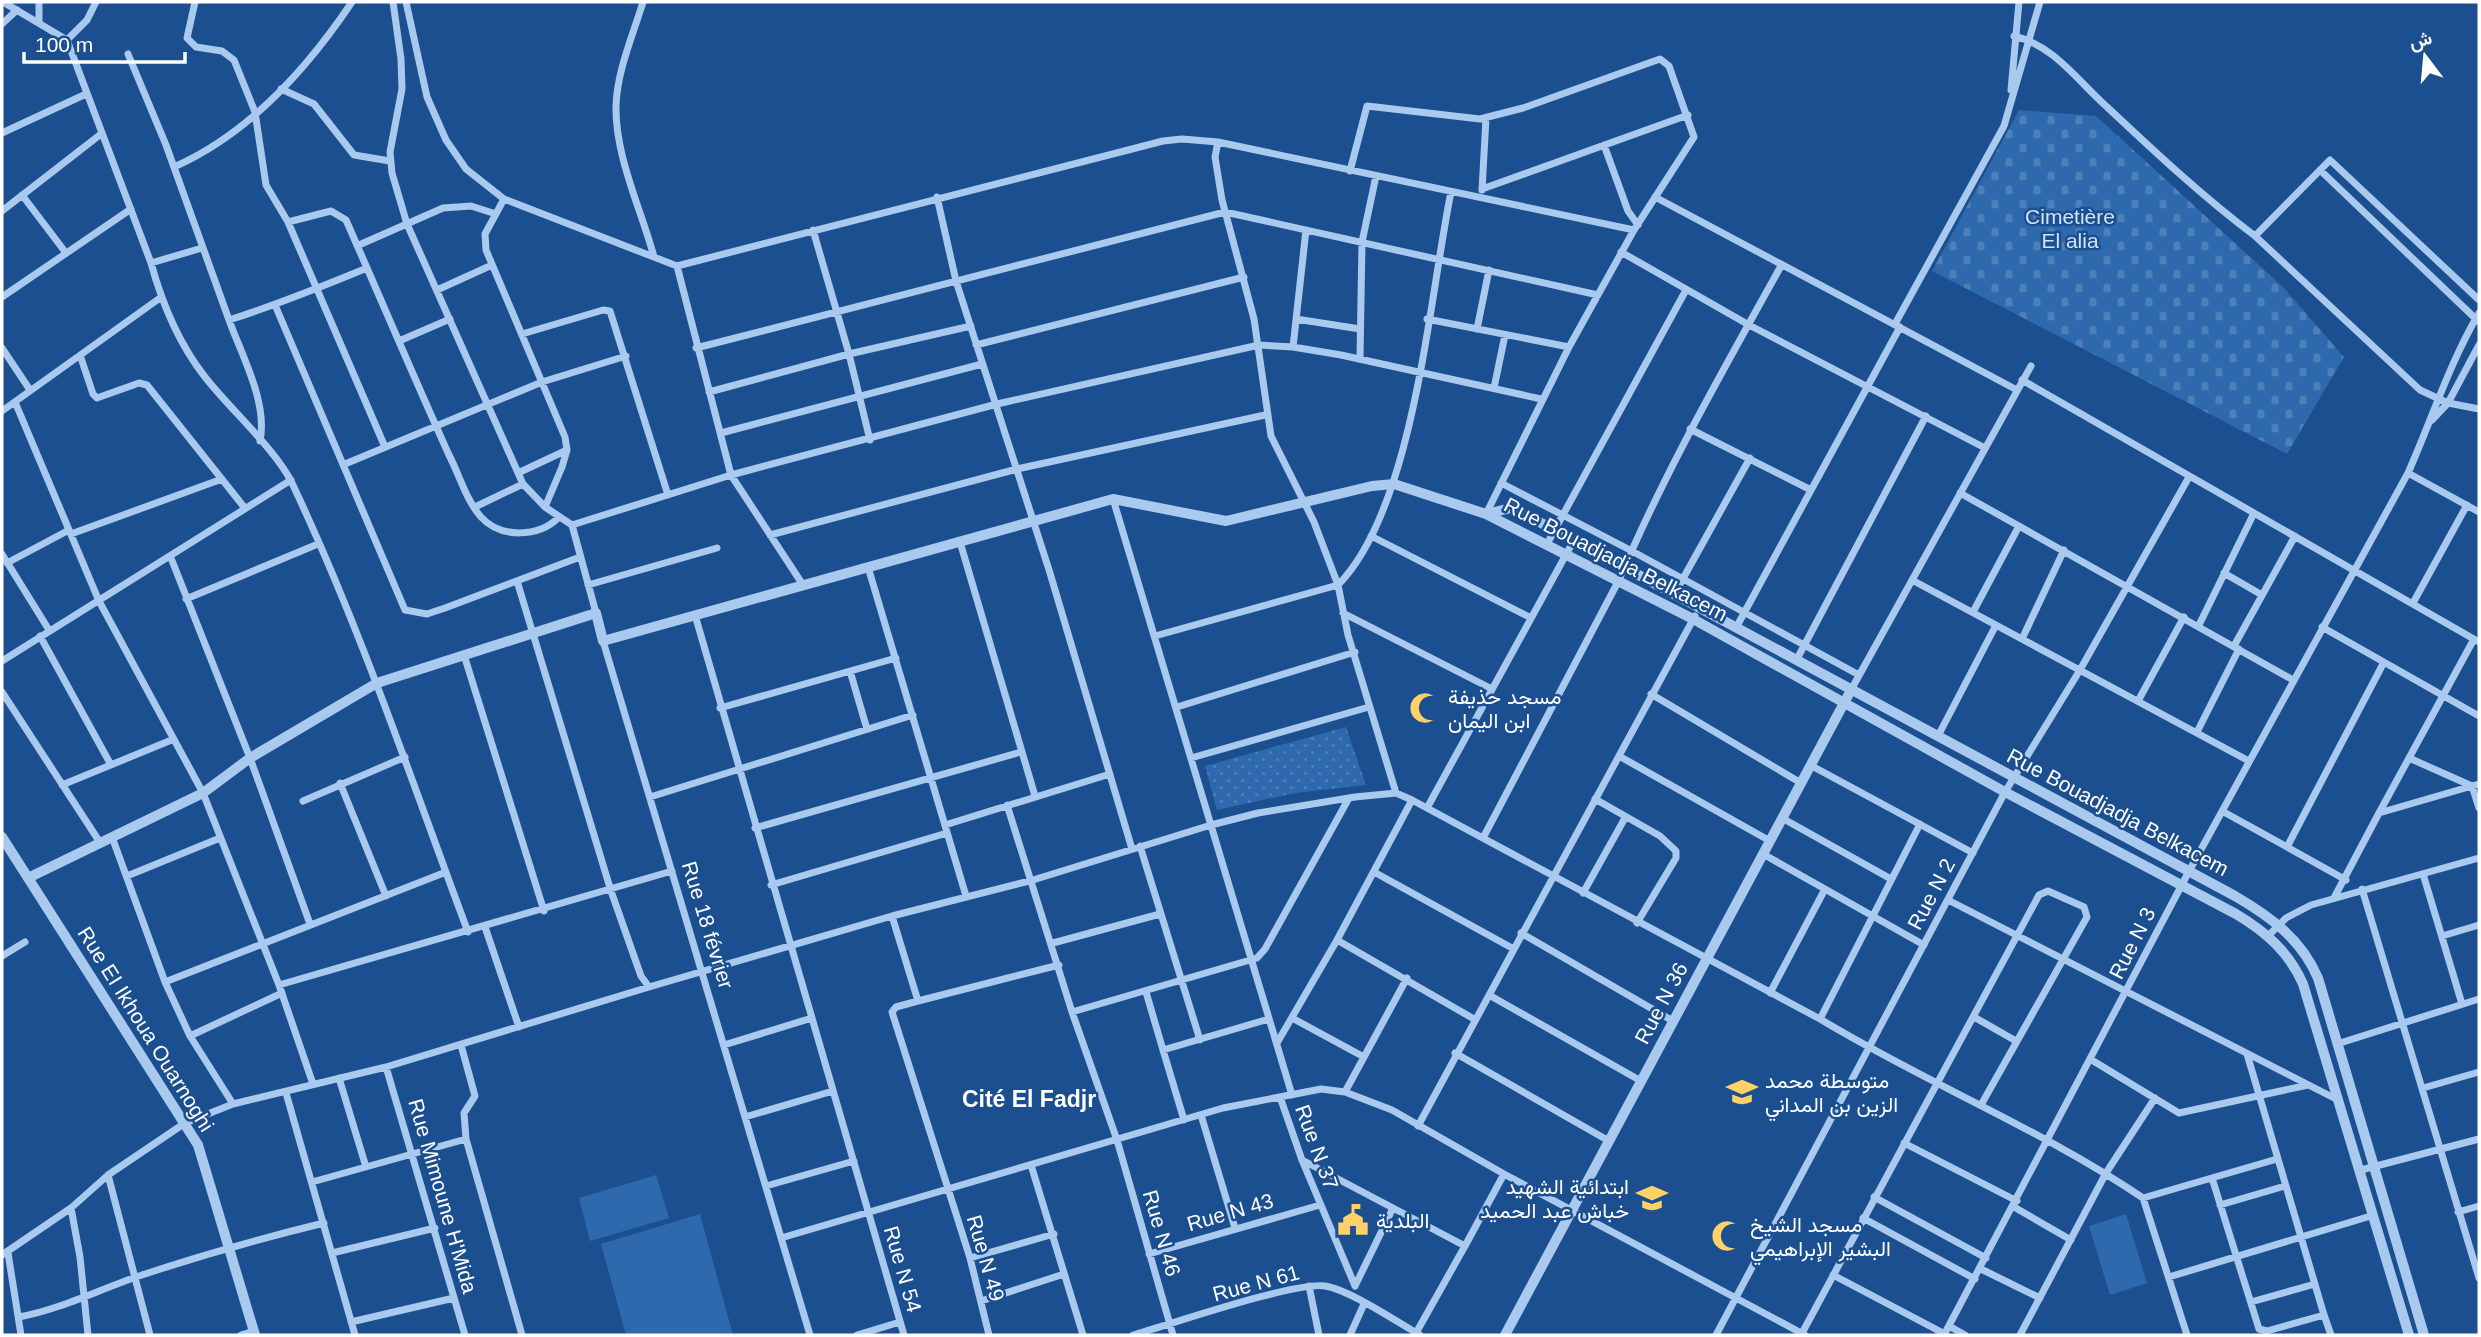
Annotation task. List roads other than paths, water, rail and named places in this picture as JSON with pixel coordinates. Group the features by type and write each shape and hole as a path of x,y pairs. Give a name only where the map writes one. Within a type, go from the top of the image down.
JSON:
{"street":[{"path":"3,2 67,40 100,134 151,263 160,298 204,376 291,480 377,683 468,932"},
{"path":"39,2 39,23"},
{"path":"67,40 87,20 96,2"},
{"path":"195,2 187,37 196,47 229,54 255,112 266,186 288,222 315,290 385,447"},
{"path":"174,167 221,144 281,89 324,44 352,2"},
{"path":"393,2 402,89 390,162 408,224 523,484 558,518 572,525 731,475 997,404 1259,345 1293,347 1360,358 1541,399"},
{"path":"406,2 427,97 446,140 466,169 504,199 677,266 937,197 1163,141 1182,139 1217,142 1451,192 1636,227"},
{"path":"643,2 620,80 616,106 626,169 654,257"},
{"path":"2011,98 2014,36 2019,2"},
{"path":"1737,626 2004,126 2040,2"},
{"path":"2,24 17,10"},
{"path":"2014,36 2031,40 2051,52 2105,106 2230,217 2256,236 2420,390 2448,403 2479,408"},
{"path":"128,54 174,167 258,404 262,420 260,442"},
{"path":"603,641 1113,499 1226,521 1372,486 1394,484 1486,514 1569,347 1636,227 1693,137 1688,115 1669,66 1661,59 1523,108 1486,118 1437,116 1367,106 1350,171"},
{"path":"281,89 314,104 354,155 390,162"},
{"path":"2,133 86,94"},
{"path":"1482,188 1688,115"},
{"path":"1481,198 1486,118"},
{"path":"2,211 100,134"},
{"path":"1217,142 1215,157 1225,212 1244,277 1259,345 1265,415 1271,436 1304,502 1338,585 1343,613 1396,793"},
{"path":"1604,145 1636,227"},
{"path":"2256,236 2328,161 2335,163 2479,300"},
{"path":"2320,170 2478,318 2436,399 2432,421"},
{"path":"1360,358 1362,242 1377,176"},
{"path":"1155,636 1338,585 1350,572 1371,536 1394,484 1419,370 1437,258 1451,192"},
{"path":"22,195 66,253"},
{"path":"937,197 956,281 982,365 997,404 1110,774 1160,914 1200,1040"},
{"path":"1656,197 2017,390"},
{"path":"504,199 484,242 565,437 566,450 545,507"},
{"path":"359,245 457,205 496,214"},
{"path":"2,297 131,209"},
{"path":"288,222 331,211 346,220 436,426 475,507 491,524 507,531 542,530 558,518"},
{"path":"696,348 1225,212 1598,295"},
{"path":"813,230 849,354 870,440"},
{"path":"1293,347 1306,230"},
{"path":"151,263 202,248"},
{"path":"1622,252 1749,325 1985,448"},
{"path":"437,290 492,265"},
{"path":"677,266 696,348 731,475 803,585"},
{"path":"1483,838 1619,580 1630,550 1690,429 1781,266"},
{"path":"229,320 315,290 367,268"},
{"path":"1477,329 1489,270"},
{"path":"976,345 1244,277"},
{"path":"1547,544 1686,289"},
{"path":"2,411 160,298"},
{"path":"275,305 405,610 427,614 580,557"},
{"path":"522,334 607,309 613,315 668,495"},
{"path":"399,341 450,319"},
{"path":"1296,319 1360,329"},
{"path":"1427,319 1569,347"},
{"path":"709,392 849,354 971,326"},
{"path":"1494,388 1505,335"},
{"path":"2432,421 2448,403 2479,345"},
{"path":"2,348 30,390"},
{"path":"80,355 93,394 97,398 139,383 147,385 244,507"},
{"path":"345,464 542,382 626,356"},
{"path":"721,433 982,365"},
{"path":"1851,690 2031,366"},
{"path":"2022,380 2477,640 2409,758 2346,880 2335,896"},
{"path":"15,402 99,601 203,793 281,989 313,1084"},
{"path":"770,535 1017,469 1265,415"},
{"path":"1797,659 1926,416"},
{"name":"Rue N 3","path":"1946,1332 2182,884 2408,472 2432,421"},
{"path":"1690,429 1809,489"},
{"path":"518,473 566,450"},
{"path":"1675,593 1750,458"},
{"path":"2408,472 2479,512"},
{"name":"Rue N 2","path":"1716,1335 2013,777 2080,670 2189,477"},
{"path":"7,563 70,532 222,478"},
{"path":"2,661 171,558 244,507 291,480"},
{"path":"1501,483 1859,675"},
{"path":"475,507 523,484"},
{"path":"1960,493 2199,625 2292,680"},
{"path":"1113,499 1292,1094"},
{"path":"2413,603 2467,505"},
{"name":"Rue Bouadjadja Belkacem","path":"1486,514 1511,508 1555,530 2235,896 2278,924 2303,948 2311,962 2424,1335"},
{"path":"2199,625 2254,513"},
{"name":"Rue Bouadjadja Belkacem","path":"1486,514 1693,619 2005,792 2182,884 2236,914 2268,936 2289,956 2300,977 2375,1215 2409,1335"},
{"name":"Rue 18 février","path":"572,525 603,641 810,1335"},
{"path":"1973,612 2019,526"},
{"path":"1371,536 1531,618"},
{"path":"2197,732 2262,595 2295,536"},
{"path":"1427,808 1574,540"},
{"path":"960,542 1035,796"},
{"path":"186,599 318,544"},
{"path":"588,585 717,548"},
{"path":"2022,639 2064,550"},
{"path":"2,554 49,630"},
{"path":"171,558 250,758 310,924"},
{"path":"868,567 966,896"},
{"path":"2224,573 2262,595"},
{"path":"1912,580 2249,761"},
{"path":"517,581 611,891 641,976 649,987"},
{"path":"1418,1126 1455,1053 1699,606"},
{"path":"28,878 99,841 203,793 250,758 377,683 596,613"},
{"path":"1343,613 1492,689"},
{"name":"Rue N 54","path":"695,615 771,885 904,1335"},
{"path":"2138,701 2184,617"},
{"path":"1938,736 1996,625"},
{"path":"2322,628 2479,716"},
{"path":"40,636 111,765"},
{"path":"1177,707 1354,652"},
{"path":"464,655 544,911"},
{"path":"720,708 896,658"},
{"path":"2287,848 2384,662"},
{"path":"850,671 867,729"},
{"name":"Rue N 36","path":"1505,1335 1851,690"},
{"path":"2,692 99,841"},
{"path":"1651,694 1801,783"},
{"path":"1191,758 1370,707"},
{"path":"650,797 913,715"},
{"path":"62,785 174,739"},
{"path":"755,828 1021,752"},
{"path":"1619,755 1770,841"},
{"path":"303,801 405,757"},
{"path":"2409,758 2476,785"},
{"path":"1810,765 1973,853"},
{"path":"771,885 946,829 1007,805 1110,774"},
{"path":"340,783 386,895"},
{"path":"2476,785 2479,808"},
{"path":"2379,813 2476,785"},
{"path":"21,1335 5,1254 71,1208 108,1175 185,1123 233,1104 386,1068 649,987 892,916 1033,880 1211,825 1258,813 1396,793 1553,874 1637,923 1820,1019 1869,1048 2048,1140 2143,1198 2187,1335"},
{"path":"1072,1012 1251,961 1265,949 1349,798"},
{"path":"1595,799 1660,836 1676,851 1676,858 1637,923"},
{"path":"1277,1043 1337,940 1412,800"},
{"name":"Rue N 46","path":"1007,805 1053,943 1072,1012 1117,1140 1173,1335"},
{"path":"2222,811 2346,880"},
{"path":"1583,893 1625,818"},
{"path":"1782,818 1891,879"},
{"path":"1820,1019 1920,824"},
{"path":"112,837 165,982 190,1036 233,1104"},
{"path":"127,876 220,838"},
{"name":"Rue EI Ikhoua Ouarnoghi","path":"3,840 198,1145 254,1333"},
{"path":"1763,854 1924,945"},
{"path":"2268,936 2278,924 2301,909 2335,896 2479,858"},
{"path":"165,982 261,942 446,872"},
{"path":"190,1036 281,989 672,872"},
{"path":"1374,872 1512,948"},
{"path":"2423,874 2462,1004"},
{"path":"1770,993 1825,889"},
{"path":"2362,889 2478,1273"},
{"path":"781,1238 1201,1115 1321,1089 1345,1092 1392,1110 1504,1174 1737,1297 1803,1335 1874,1197 2017,936 2043,892 2048,891 2084,907 2087,917 1981,1105"},
{"path":"1948,900 2339,1100"},
{"path":"1053,943 1160,914"},
{"path":"892,916 918,1001 1059,965"},
{"path":"2442,936 2479,925"},
{"path":"485,927 519,1027"},
{"path":"1521,933 1673,1021"},
{"path":"1337,940 1474,1019"},
{"path":"2,956 25,942"},
{"path":"1345,1092 1407,978"},
{"path":"1146,992 1184,1120"},
{"path":"1489,995 1641,1081"},
{"path":"2337,1044 2479,999"},
{"name":"Rue N 49","path":"918,1001 896,1007 892,1015 970,1258 989,1335"},
{"path":"1974,1017 2016,1041"},
{"path":"724,1045 812,1018"},
{"path":"1292,1018 1364,1057"},
{"path":"1163,1050 1269,1019"},
{"path":"461,1045 475,1096 464,1113 466,1139 522,1335"},
{"path":"1455,1053 1609,1141"},
{"path":"2247,1054 2331,1335"},
{"path":"2090,1059 2179,1114 2308,1085"},
{"name":"Rue Mimoune H'Mida","path":"386,1068 465,1335"},
{"path":"2423,1088 2479,1072"},
{"path":"339,1078 366,1167"},
{"path":"745,1117 833,1091"},
{"path":"286,1093 355,1335"},
{"name":"Rue N 37","path":"1280,1097 1302,1160 1355,1286"},
{"path":"2020,1335 2106,1173 2155,1098"},
{"path":"1201,1115 1235,1228"},
{"path":"312,1182 466,1139"},
{"path":"2361,1170 2479,1139"},
{"path":"1904,1143 2015,1204 2071,1240"},
{"path":"2143,1198 2277,1159"},
{"path":"1302,1160 1465,1247"},
{"path":"766,1186 854,1161"},
{"path":"1031,1165 1083,1335"},
{"path":"1418,1334 1504,1174"},
{"path":"108,1175 137,1277 150,1335"},
{"path":"2212,1178 2262,1331 2324,1314"},
{"path":"2220,1205 2286,1186"},
{"path":"1874,1197 1986,1258"},
{"name":"Rue N 43","path":"1149,1254 1320,1205"},
{"path":"2458,1212 2479,1206"},
{"path":"71,1208 88,1335"},
{"path":"1350,1297 1393,1208"},
{"path":"2169,1277 2375,1215"},
{"path":"1863,1218 1975,1279"},
{"path":"19,1317 83,1299 137,1277 230,1246 324,1223"},
{"path":"331,1253 435,1228"},
{"path":"970,1258 1054,1234"},
{"path":"1981,1269 2040,1298"},
{"path":"981,1301 1064,1274"},
{"path":"1833,1275 1946,1332 1965,1335"},
{"path":"2251,1302 2315,1284"},
{"name":"Rue N 61","path":"1133,1335 1309,1286 1323,1285 1418,1334"},
{"path":"1309,1286 1319,1335"},
{"path":"351,1322 454,1298"},
{"path":"1350,1335 1364,1304"},
{"path":"858,1335 900,1322"},
{"path":"241,1335 254,1333"}],"place":[{"name":"مسجد حذيفة ابن اليمان","path":"1425,708"},
{"name":"متوسطة محمد الزين بن المداني","path":"1742,1092"},
{"name":"ابتدائية الشهيد خباش عبد الحميد","path":"1652,1198"},
{"name":"البلدية","path":"1353,1220"},
{"name":"مسجد الشيخ البشير الإبراهيمي","path":"1727,1236"}],"district":[{"name":"Cité El Fadjr","path":"1029,1099"}],"park label":[{"name":"Cimetière El alia","path":"2070,228"}]}
